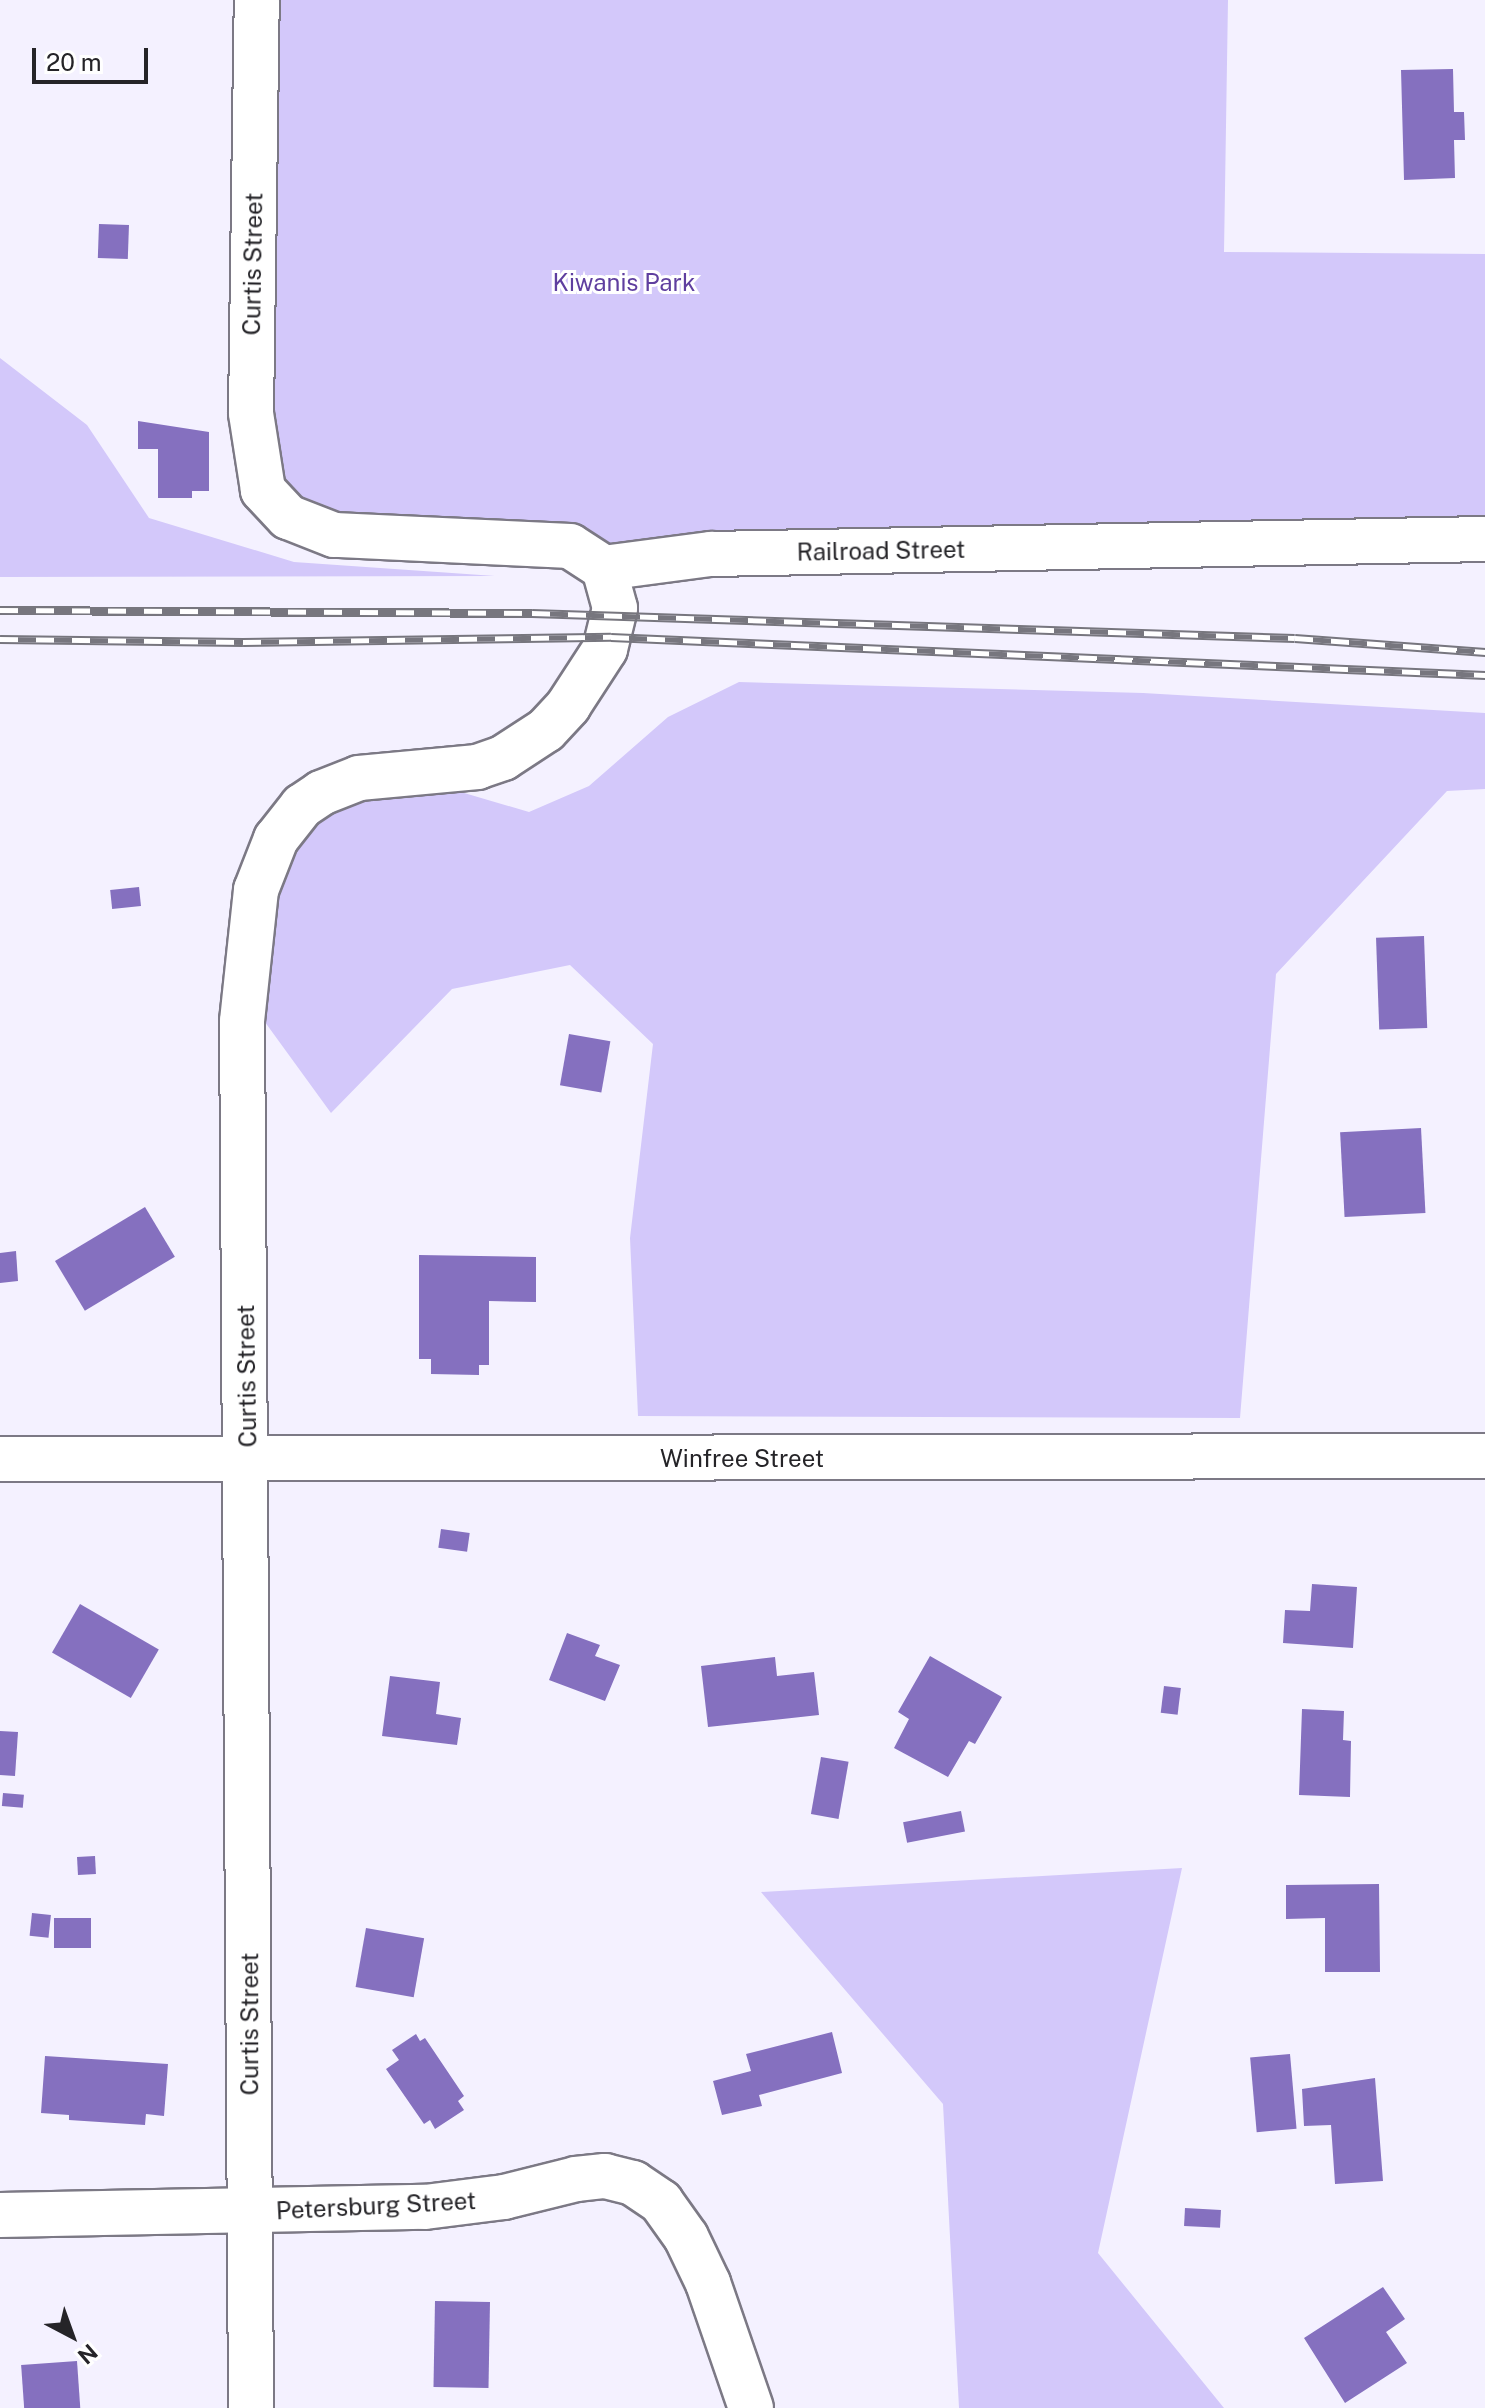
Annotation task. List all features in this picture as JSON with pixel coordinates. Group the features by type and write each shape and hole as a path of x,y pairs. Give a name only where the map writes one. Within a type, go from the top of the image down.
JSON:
{"street":[{"name":"Curtis Street","path":"251,2408 248,1461 242,1021 254,902 268,853 302,806 341,783 477,767 503,758 546,730 568,706 611,637 614,592 604,568 570,546 346,536 288,517 258,481 251,413 257,0"},
{"name":"Railroad Street","path":"604,568 711,554 1485,539"},
{"name":"Winfree Street","path":"0,1459 248,1461 1485,1456"},
{"name":"Petersburg Street","path":"0,2215 251,2213 425,2207 605,2176 633,2183 661,2202 686,2237 708,2283 751,2408"}],"green space":[{"name":"Kiwanis Park","path":"278,0 1228,0 1224,252 1485,254 1485,520 604,568 305,527 258,481"},
{"path":"0,358 87,425 149,518 294,562 495,576 0,577"},
{"path":"739,682 1143,693 1485,713 1485,789 1447,791 1276,974 1240,1418 638,1416 630,1238 653,1044 570,965 452,989 331,1113 262,1018 271,899 302,829 355,796 454,790 529,812 589,786 668,717"},
{"path":"1182,1868 1098,2253 1224,2408 959,2408 943,2104 761,1892"}],"building":[{"path":"1453,69 1454,112 1464,112 1465,140 1454,140 1455,178 1404,180 1401,70"},
{"path":"99,224 129,225 128,259 98,258"},
{"path":"138,421 209,432 209,491 192,491 192,498 158,498 158,449 138,449"},
{"path":"139,887 141,906 112,909 110,890"},
{"path":"1424,936 1427,1028 1379,1030 1376,938"},
{"path":"569,1034 610,1041 601,1093 560,1085"},
{"path":"1421,1128 1425,1213 1345,1217 1340,1132"},
{"path":"145,1207 175,1257 85,1311 55,1261"},
{"path":"16,1251 18,1281 0,1283 0,1253"},
{"path":"419,1255 536,1257 536,1302 489,1301 489,1365 479,1365 479,1375 431,1374 431,1359 419,1359"},
{"path":"441,1529 470,1533 467,1552 438,1548"},
{"path":"1312,1584 1357,1587 1353,1648 1283,1643 1285,1610 1310,1611"},
{"path":"80,1604 159,1650 131,1698 52,1652"},
{"path":"567,1633 600,1645 595,1656 620,1665 605,1701 549,1680"},
{"path":"930,1656 1002,1697 975,1744 969,1741 948,1777 894,1748 909,1719 898,1712"},
{"path":"775,1657 777,1676 814,1672 819,1715 708,1727 701,1666"},
{"path":"390,1676 440,1682 436,1714 461,1718 457,1745 382,1736"},
{"path":"1164,1686 1181,1688 1178,1715 1161,1713"},
{"path":"1302,1709 1344,1711 1343,1740 1351,1741 1350,1797 1299,1795"},
{"path":"0,1731 18,1732 15,1776 0,1775"},
{"path":"821,1757 849,1762 839,1819 811,1814"},
{"path":"3,1793 24,1795 23,1808 2,1806"},
{"path":"961,1811 965,1832 907,1843 903,1822"},
{"path":"95,1856 96,1874 78,1875 77,1857"},
{"path":"1379,1884 1380,1972 1325,1972 1325,1918 1286,1919 1286,1885"},
{"path":"32,1913 51,1915 48,1938 30,1936"},
{"path":"54,1918 91,1918 91,1948 54,1948"},
{"path":"366,1928 424,1938 414,1997 356,1987"},
{"path":"832,2032 842,2073 759,2095 762,2106 722,2115 713,2081 751,2071 746,2054"},
{"path":"416,2034 420,2041 425,2038 464,2096 458,2101 464,2110 435,2129 430,2120 424,2124 386,2069 399,2060 392,2050"},
{"path":"1290,2054 1297,2129 1257,2132 1250,2057"},
{"path":"45,2056 168,2064 164,2116 146,2114 145,2125 69,2120 69,2115 41,2113"},
{"path":"1375,2078 1383,2181 1335,2184 1331,2125 1304,2126 1302,2089"},
{"path":"1185,2208 1221,2210 1220,2228 1184,2226"},
{"path":"1383,2287 1405,2319 1386,2332 1407,2363 1345,2403 1304,2338"},
{"path":"435,2301 490,2302 488,2388 433,2387"},
{"path":"77,2361 80,2408 24,2408 21,2365"}],"railway":[{"path":"0,610 532,613 1295,638 1485,652"},
{"path":"0,639 243,642 611,637 1485,675"}]}
